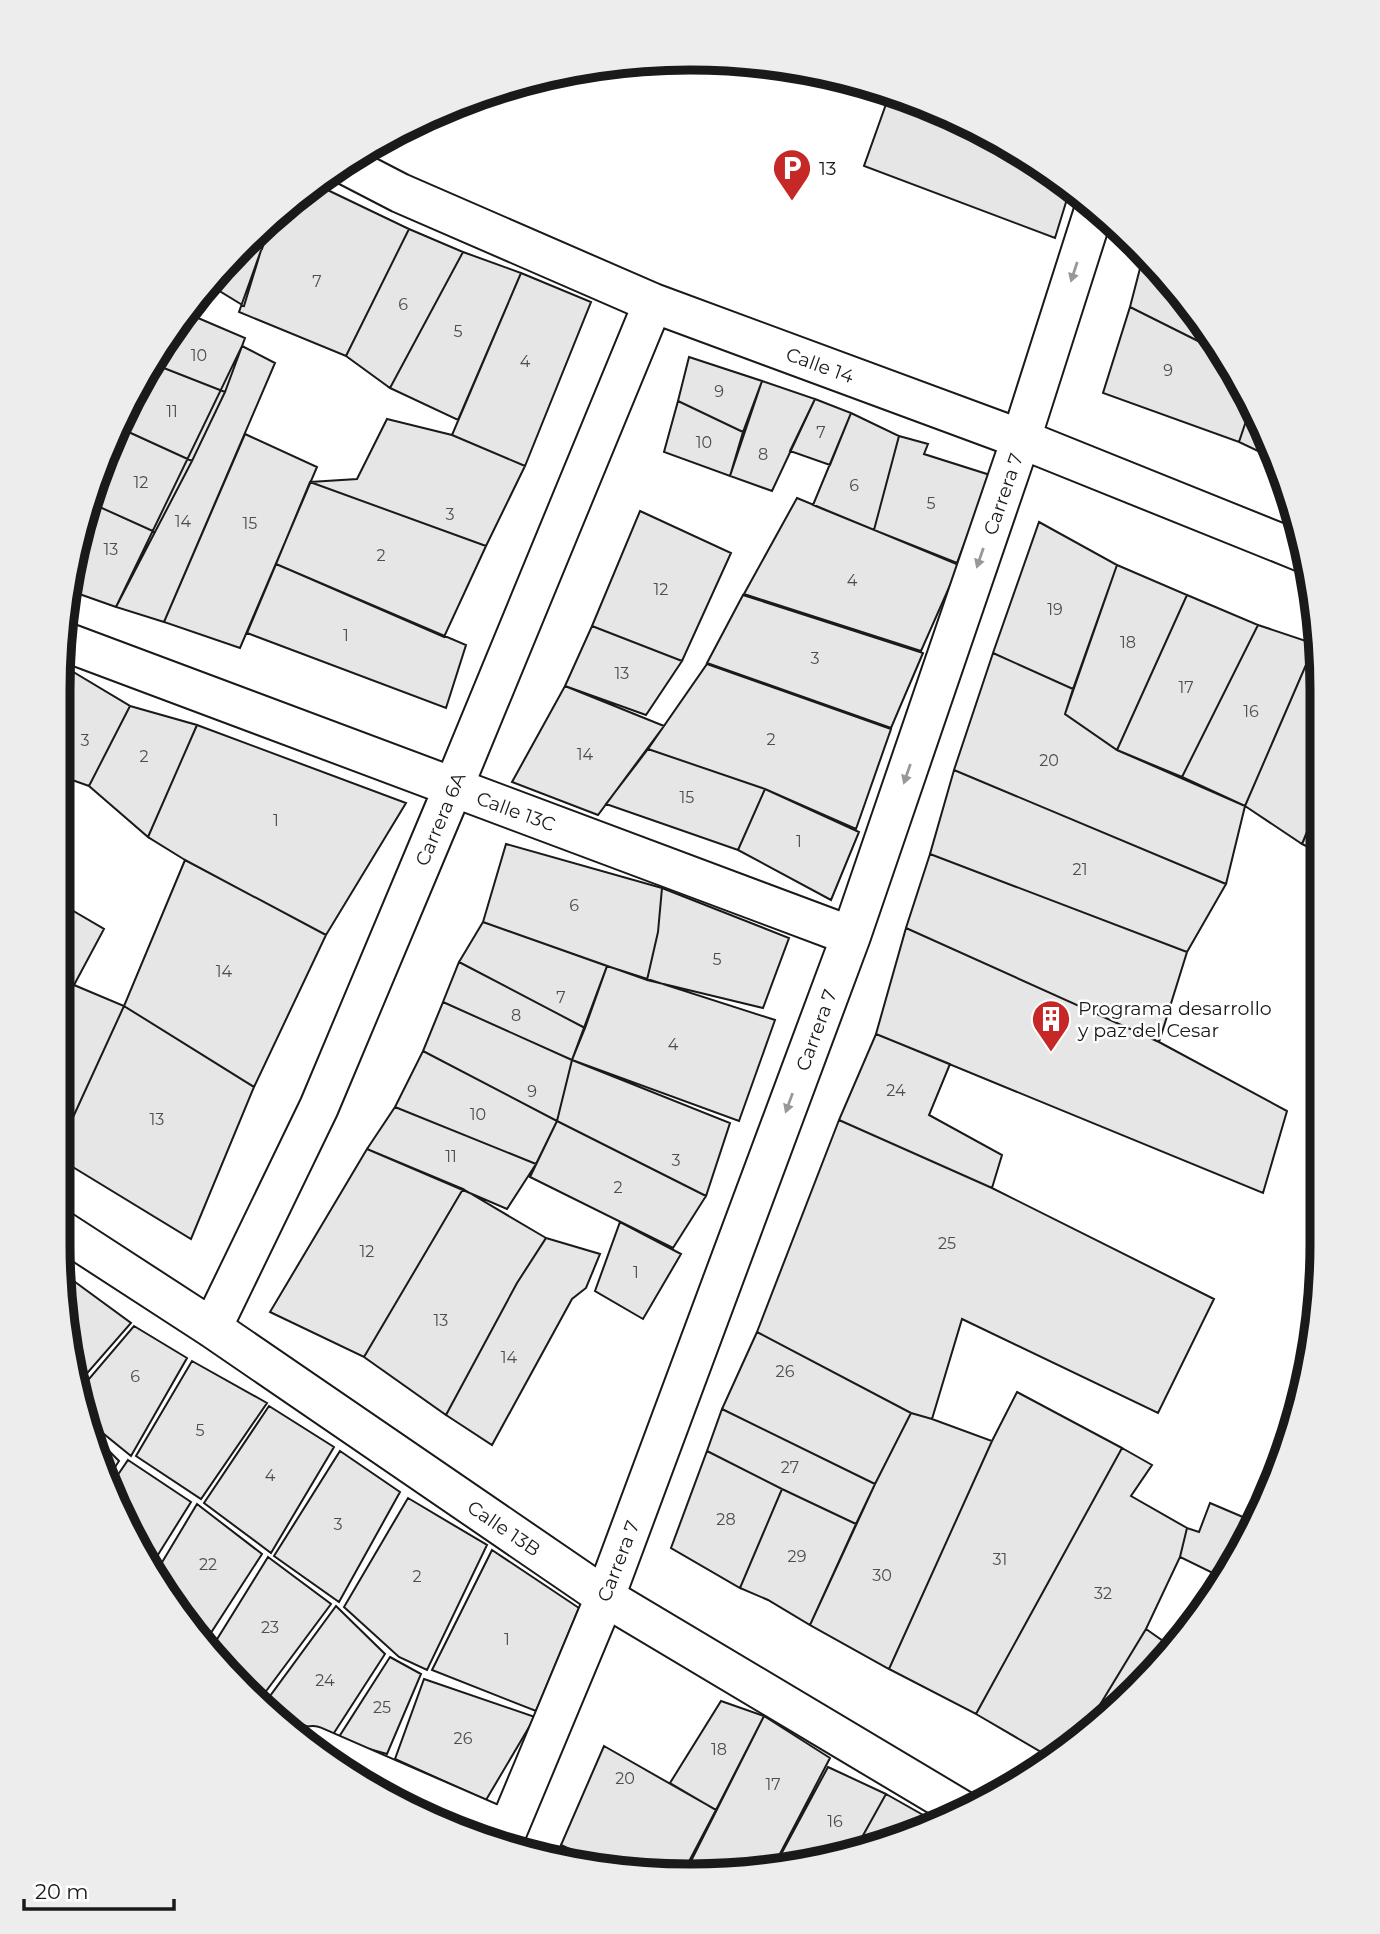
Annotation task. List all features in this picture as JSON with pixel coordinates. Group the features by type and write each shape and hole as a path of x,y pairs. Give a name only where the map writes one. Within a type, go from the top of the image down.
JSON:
{"street":[{"name":"Calle 14","path":"354,169 400,193 653,303 1021,439 1293,548"},
{"name":"Carrera 7","path":"505,1835 605,1597 851,936 1021,439 1092,218"},
{"name":"Carrera 6A","path":"212,1328 319,1107 653,303"},
{"name":"Calle 13C","path":"71,644 851,936"},
{"name":"Calle 13B","path":"70,1236 212,1328 605,1597 953,1805"},
{"path":"354,1765 505,1835"}],"building":[{"path":"887,102 927,117 1000,153 1067,198 1055,238 864,166"},
{"path":"325,189 409,229 346,356 239,312 265,240"},
{"path":"409,229 463,252 390,388 346,356"},
{"path":"259,246 262,247 244,306 217,290"},
{"path":"463,252 521,273 458,420 390,388"},
{"path":"1141,265 1205,344 1130,307"},
{"path":"521,273 591,302 525,466 452,435"},
{"path":"1130,307 1205,344 1247,418 1239,442 1103,393"},
{"path":"195,317 245,338 225,392 161,367"},
{"path":"242,346 275,363 164,622 116,607"},
{"path":"689,357 762,381 743,432 678,401"},
{"path":"161,367 225,392 192,461 127,431"},
{"path":"762,381 815,399 772,491 730,476"},
{"path":"815,399 851,413 830,465 790,451"},
{"path":"678,401 743,432 730,476 664,452"},
{"path":"851,413 899,436 874,530 813,505"},
{"path":"1247,418 1263,453 1239,442"},
{"path":"387,419 452,435 525,466 486,546 310,482 357,479"},
{"path":"127,431 192,461 155,532 98,506"},
{"path":"245,434 317,467 240,648 164,622"},
{"path":"899,436 928,444 924,454 990,475 957,563 874,530"},
{"path":"310,482 486,546 444,637 276,564"},
{"path":"797,498 959,565 921,651 744,594"},
{"path":"98,506 155,532 116,607 78,593"},
{"path":"640,511 731,553 682,661 592,626"},
{"path":"1039,522 1117,565 1073,689 993,653"},
{"path":"276,564 466,645 446,708 247,633"},
{"path":"1117,565 1187,595 1117,750 1065,714"},
{"path":"743,595 923,653 891,728 707,663"},
{"path":"1187,595 1258,625 1182,777 1117,750"},
{"path":"1258,625 1308,642 1309,657 1245,806 1182,777"},
{"path":"592,626 682,661 646,715 565,686"},
{"path":"993,653 1073,689 1065,714 1117,750 1245,806 1226,884 954,770"},
{"path":"1309,657 1310,824 1302,844 1245,806"},
{"path":"707,664 891,729 856,829 765,789 648,749"},
{"path":"70,670 130,706 89,786 70,779"},
{"path":"565,686 664,726 598,815 512,782"},
{"path":"130,706 197,725 148,837 89,786"},
{"path":"197,725 406,803 326,935 185,860 148,837"},
{"path":"648,749 765,789 738,850 606,804"},
{"path":"954,770 1226,884 1187,952 930,854"},
{"path":"765,789 859,832 831,900 738,850"},
{"path":"1310,826 1310,848 1302,844"},
{"path":"506,844 662,888 658,932 647,980 483,922"},
{"path":"930,854 1187,952 1159,1042 906,928"},
{"path":"185,860 326,935 254,1087 124,1006"},
{"path":"662,888 789,938 763,1008 647,980 658,932"},
{"path":"70,909 104,929 70,993"},
{"path":"483,922 607,966 585,1028 459,962"},
{"name":"Programa desarrollo y paz del Cesar","path":"906,928 1159,1042 1287,1111 1263,1193 876,1034"},
{"path":"459,962 585,1028 572,1060 443,1002"},
{"path":"607,966 775,1020 739,1121 572,1060"},
{"path":"74,985 124,1006 70,1124 70,992"},
{"path":"443,1002 572,1060 557,1121 423,1051"},
{"path":"124,1006 254,1087 191,1239 70,1165 70,1124"},
{"path":"876,1034 950,1064 929,1115 1002,1155 992,1188 839,1120"},
{"path":"423,1051 557,1121 536,1164 395,1107"},
{"path":"572,1060 730,1123 706,1196 557,1121"},
{"path":"395,1107 536,1164 507,1209 367,1149"},
{"path":"839,1120 992,1188 1214,1299 1158,1413 962,1319 932,1419 911,1413 757,1332"},
{"path":"557,1121 706,1196 673,1248 530,1177"},
{"path":"367,1149 463,1189 364,1357 270,1312"},
{"path":"463,1189 546,1238 517,1283 446,1415 364,1357"},
{"path":"620,1222 681,1254 643,1319 595,1291"},
{"path":"546,1238 600,1254 586,1288 572,1299 492,1445 446,1415 517,1283"},
{"path":"71,1279 131,1323 85,1376 75,1325"},
{"path":"134,1326 187,1358 131,1456 99,1430 86,1382"},
{"path":"757,1332 911,1413 875,1484 722,1409"},
{"path":"192,1361 267,1403 201,1499 136,1456"},
{"path":"1017,1392 1122,1448 976,1714 889,1669 992,1441"},
{"path":"269,1406 334,1447 271,1553 204,1503"},
{"path":"722,1409 875,1484 856,1524 707,1451"},
{"path":"911,1413 992,1441 889,1669 810,1625"},
{"path":"104,1446 119,1461 113,1470"},
{"path":"1122,1448 1152,1465 1131,1496 1187,1528 1180,1557 1146,1629 1095,1714 1043,1753 976,1714"},
{"path":"340,1451 400,1492 339,1602 274,1556"},
{"path":"707,1451 782,1489 740,1588 671,1548"},
{"path":"128,1460 191,1502 156,1558 134,1518 116,1478"},
{"path":"782,1489 856,1524 810,1625 768,1600 740,1588"},
{"path":"408,1498 487,1545 427,1670 399,1657 344,1607"},
{"path":"1210,1503 1246,1518 1215,1574 1180,1557 1187,1528 1199,1532"},
{"path":"197,1504 262,1554 209,1635 160,1565"},
{"path":"492,1550 579,1608 536,1711 432,1670"},
{"path":"268,1557 331,1604 264,1694 215,1642"},
{"path":"336,1606 385,1654 332,1736 296,1722 269,1698"},
{"path":"1146,1629 1165,1642 1128,1682 1095,1714"},
{"path":"390,1657 421,1674 387,1754 337,1740"},
{"path":"424,1679 535,1717 486,1800 395,1759"},
{"path":"721,1701 764,1716 716,1810 670,1783"},
{"path":"764,1716 830,1758 778,1858 690,1864"},
{"path":"604,1746 716,1810 688,1864 609,1859 580,1854 561,1845"},
{"path":"828,1767 886,1794 861,1840 779,1858"},
{"path":"886,1794 927,1817 889,1831 861,1840"},
{"path":"561,1845 580,1854 569,1852 560,1850"}],"place":[{"name":"13","path":"792,202"},
{"name":"Programa desarrollo y paz del Cesar","path":"1051,1053"}]}
